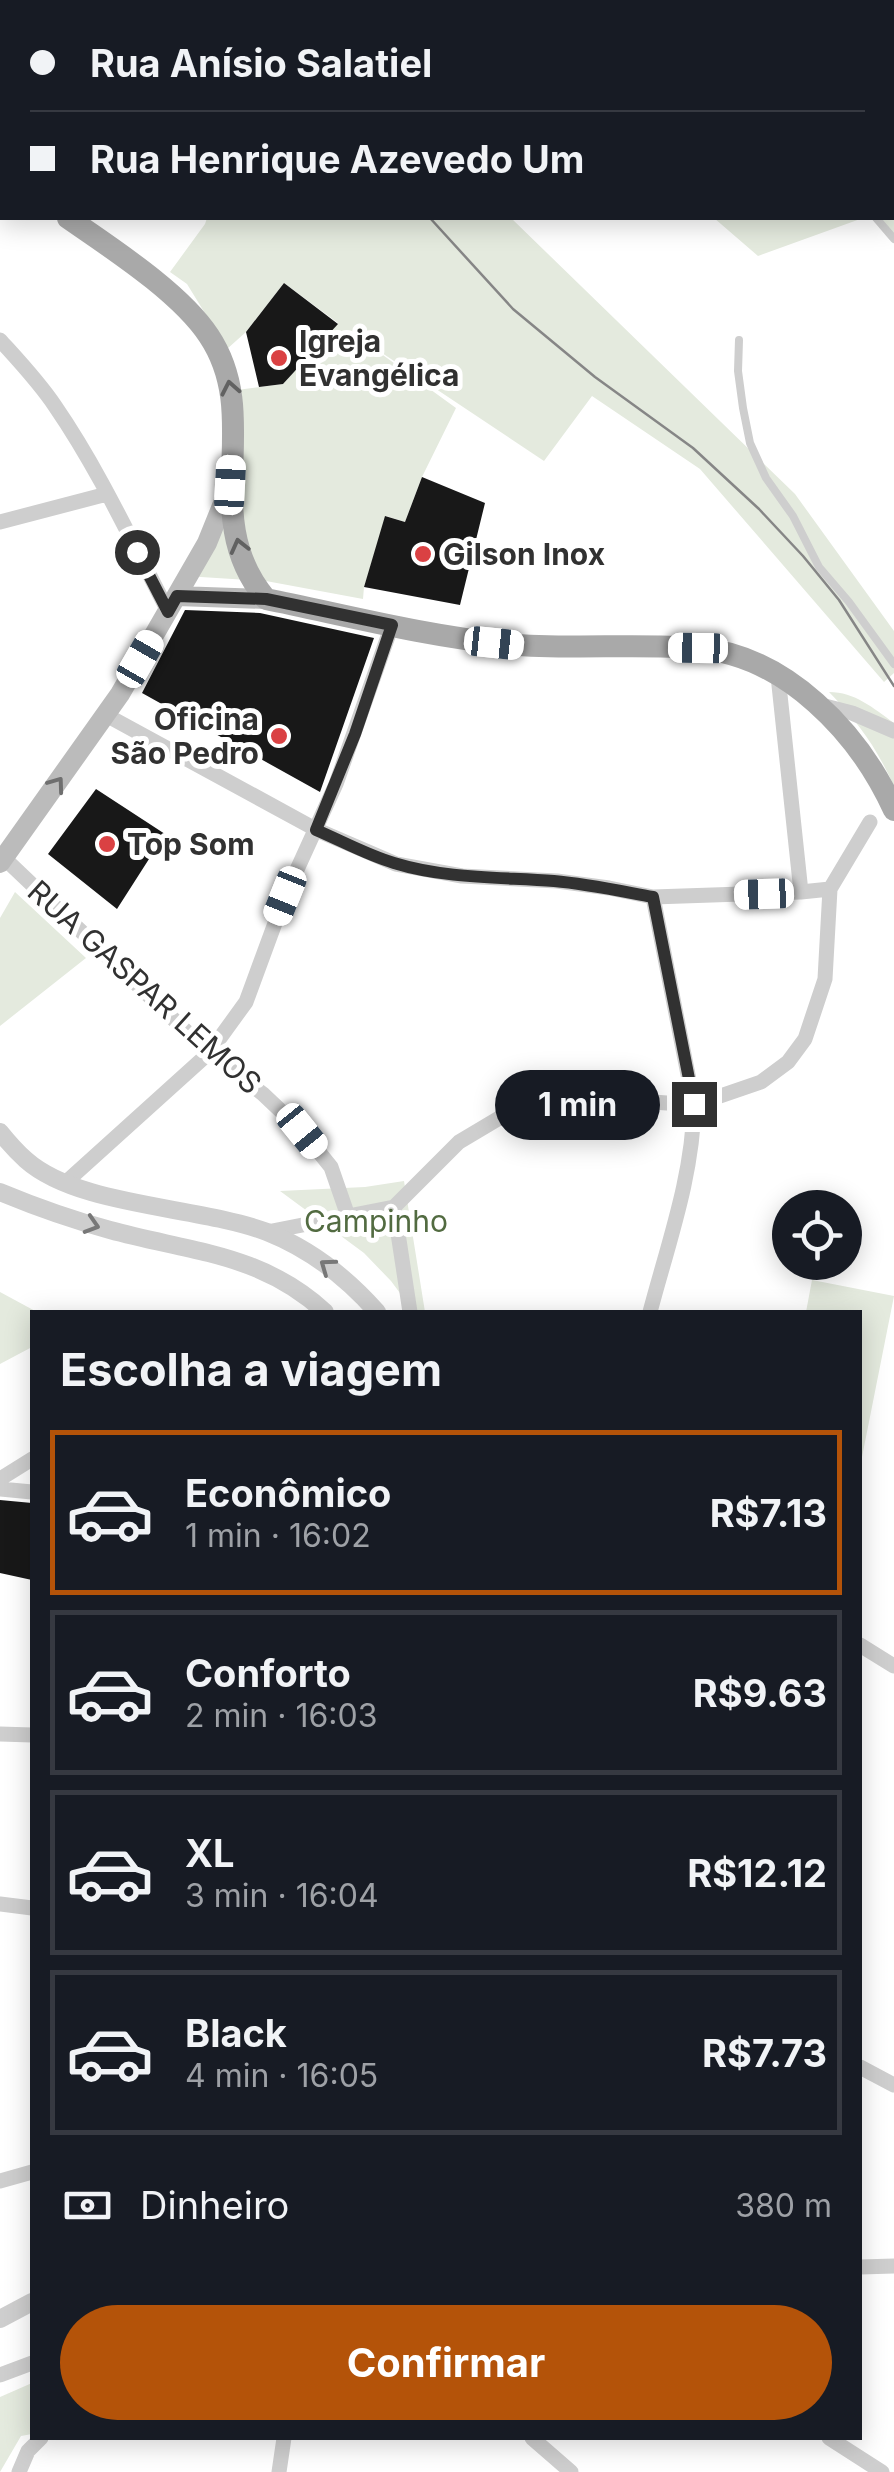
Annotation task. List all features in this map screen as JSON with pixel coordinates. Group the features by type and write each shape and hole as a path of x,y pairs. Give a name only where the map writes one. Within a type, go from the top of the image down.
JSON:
{"main road":[{"path":"71,220 158,284 208,334 232,392 235,418 230,485 238,546 252,582 266,599"},
{"path":"2,861 106,715 207,543 230,485"},
{"path":"172,604 266,599 452,637 534,647 698,648 752,661 818,704 850,738 893,802"}],"street":[{"path":"0,340 54,405 172,604"},
{"path":"0,522 107,494"},
{"path":"64,1183 209,1053 246,1002 285,896 355,734 392,625"},
{"path":"778,676 801,892"},
{"path":"818,704 894,731"},
{"path":"106,715 316,830 396,864 432,872 556,881 653,897 830,889"},
{"path":"267,1232 394,1207 460,1142 500,1117 549,1101 585,1097 694,1104 761,1082 788,1062 805,1039 825,979 830,889 870,822"},
{"name":"RUA GASPAR LEMOS","path":"2,861 209,1053 263,1094 302,1131 331,1167 348,1216"},
{"path":"651,1310 694,1134 694,1104 653,897"},
{"path":"0,1132 28,1162 64,1183 267,1232 309,1253 348,1282 376,1310"},
{"path":"0,1192 113,1231 242,1262 306,1294 323,1310"},
{"path":"394,1207 410,1310"},
{"path":"0,1479 30,1459"},
{"path":"0,1489 30,1492"},
{"path":"862,1646 894,1666"},
{"path":"0,1734 30,1735"},
{"path":"0,1904 30,1908"},
{"path":"862,2068 894,2085"},
{"path":"0,2182 30,2173"},
{"path":"862,2266 894,2266"},
{"path":"0,2319 30,2303"},
{"path":"0,2375 30,2365"},
{"path":"19,2472 28,2451 39,2440"},
{"path":"279,2472 284,2440"},
{"path":"534,2440 571,2472"},
{"path":"832,2440 882,2472"}],"lane":[{"path":"878,220 894,239"},
{"path":"739,340 743,408 750,443 766,478 793,516 820,567 894,664"}],"green space":[{"path":"206,220 513,220 795,494 894,631 894,673 884,682 700,469 592,396 544,461 358,337 456,408 405,522 386,516 363,599 266,581 185,576 232,492 237,390 283,384 338,323 284,283 246,332 227,349 187,284 170,272"},
{"path":"716,220 857,220 758,256"},
{"path":"876,220 894,220 894,242"},
{"path":"829,692 855,698 894,723 894,786 866,736"},
{"path":"15,892 86,958 0,1026 0,918"},
{"name":"Campinho","path":"404,1181 425,1310 413,1310 364,1253 280,1191"},
{"path":"812,1280 894,1296 862,1457 862,1310 806,1310"},
{"path":"0,1292 33,1310 30,1310 30,1348 0,1364"},
{"path":"30,2384 30,2434 21,2436 0,2472 0,2397"}],"building":[{"name":"Igreja Evangélica","path":"284,283 338,324 283,384 259,387 246,332"},
{"name":"Gilson Inox","path":"422,477 485,503 460,605 364,587 385,516 405,522"},
{"name":"Oficina São Pedro","path":"185,610 260,613 374,638 320,792 142,693"},
{"name":"Top Som","path":"96,789 165,834 117,909 48,854"},
{"path":"0,1500 30,1503 30,1580 0,1573"}],"tram line":[{"path":"432,220 513,309 595,377 693,448 759,509 839,600 894,686"}],"place":[{"name":"Igreja Evangélica","path":"279,358"},
{"name":"Gilson Inox","path":"423,554"},
{"name":"Oficina São Pedro","path":"279,736"},
{"name":"Top Som","path":"107,844"}],"route":[{"path":"137,552 168,612 177,596 266,599 392,625 355,734 316,830 396,864 432,872 556,881 653,897 694,1104"}]}
